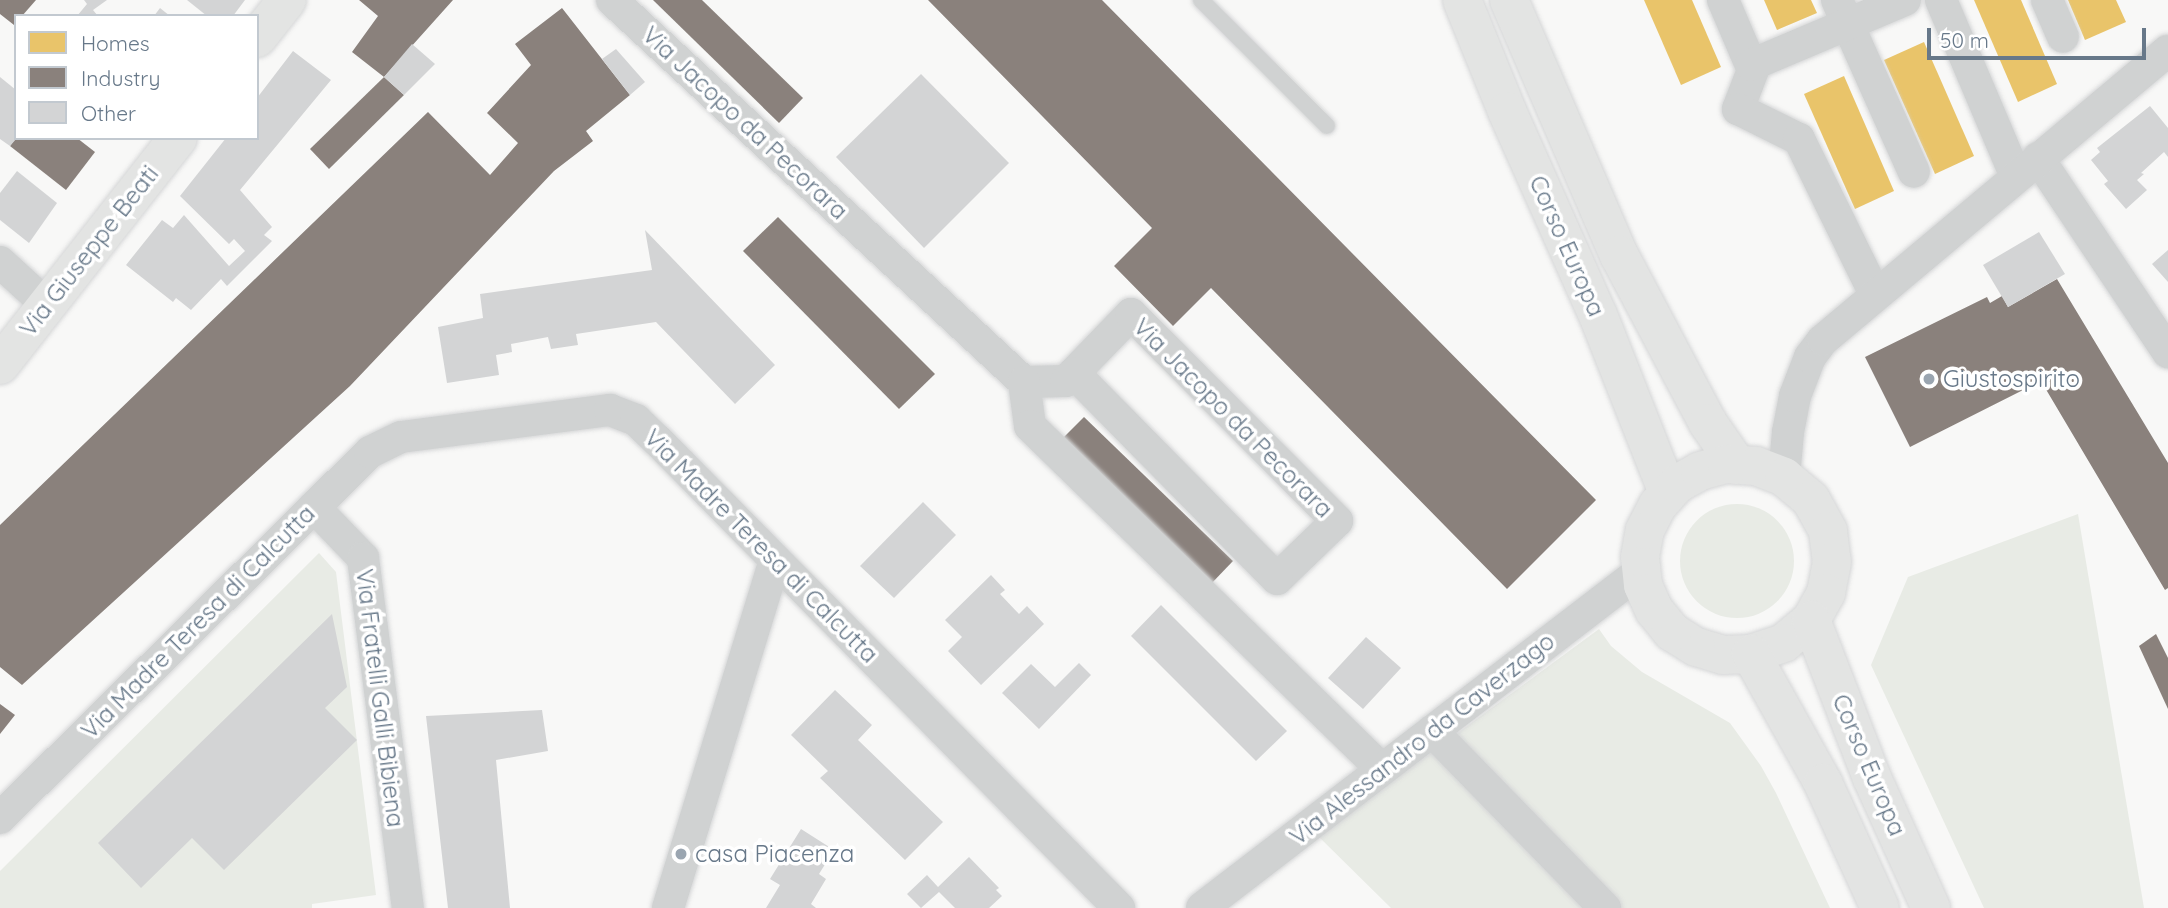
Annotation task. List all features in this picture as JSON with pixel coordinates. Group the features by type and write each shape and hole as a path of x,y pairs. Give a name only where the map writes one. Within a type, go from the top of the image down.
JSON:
{"main road":[{"path":"259,35 287,0"},
{"name":"Corso Europa","path":"1462,0 1507,111 1598,314 1668,493"},
{"name":"Corso Europa","path":"1509,0 1573,155 1619,255 1701,411 1737,465"},
{"name":"Via Giuseppe Beati","path":"0,365 176,140"},
{"path":"1737,465 1756,466 1784,477 1811,500 1828,531 1832,562 1826,593 1811,620 1784,643 1751,654 1723,654 1705,649 1672,632 1654,610 1643,584 1640,557 1645,530 1658,505 1668,493 1700,471 1737,465"},
{"name":"Corso Europa","path":"1811,620 1872,779 1931,908"},
{"name":"Corso Europa","path":"1751,654 1823,783 1880,908"}],"street":[{"name":"Via Jacopo da Pecorara","path":"612,0 1024,382"},
{"path":"1723,0 1754,70 1738,108 1799,138 1875,294"},
{"path":"1751,65 1842,12 1905,0"},
{"path":"1941,0 2027,168 2168,352"},
{"path":"2047,0 2063,37"},
{"path":"1842,12 1914,172"},
{"path":"1784,477 1795,396 1810,357 1823,340 2168,51"},
{"path":"0,262 47,305"},
{"name":"Via Jacopo da Pecorara","path":"1131,314 1337,521 1277,579 1073,373 1131,314"},
{"path":"1073,373 1066,381 1024,382 1030,426 1382,769"},
{"name":"Via Madre Teresa di Calcutta","path":"0,818 370,452 401,437 610,410 636,420 1119,908"},
{"name":"Via Fratelli Galli Bibiena","path":"314,507 363,558 408,908"},
{"path":"668,908 775,561"},
{"name":"Via Alessandro da Caverzago","path":"1202,908 1642,570"},
{"path":"1432,731 1605,908"}],"lane":[{"path":"1201,0 1327,126"}],"shaded area":[{"path":"1737,504 1759,508 1778,520 1790,539 1794,561 1790,583 1778,602 1759,614 1737,618 1715,614 1696,602 1684,583 1680,561 1684,539 1696,520 1715,508"},
{"path":"2078,514 2144,908 1984,908 1871,665 1908,577"},
{"path":"319,553 336,572 376,895 312,904 312,908 0,908 0,871"},
{"path":"1599,629 1611,646 1642,672 1730,723 1761,766 1776,793 1830,908 1391,908 1318,836"}],"building: Homes":[{"path":"1644,0 1692,0 1721,67 1681,85"},
{"path":"1764,0 1811,0 1817,13 1777,30"},
{"path":"1974,0 2021,0 2057,84 2018,102"},
{"path":"2068,0 2116,0 2126,22 2085,40"},
{"path":"1924,42 1974,156 1935,174 1884,60"},
{"path":"1844,76 1894,191 1855,209 1804,94"}],"building: Industry":[{"path":"0,0 36,0 24,14 14,14 14,25 0,14"},
{"path":"359,0 453,0 384,77 352,52 378,16"},
{"path":"653,0 702,0 803,98 779,123"},
{"path":"928,0 1102,0 1596,500 1507,589 1211,288 1173,326 1114,266 1152,228"},
{"path":"562,8 630,95 586,131 593,141 554,171 350,386 22,685 0,667 0,525 428,112 490,175 518,143 487,113 531,65 515,44"},
{"path":"384,77 404,95 329,169 310,149"},
{"path":"14,140 80,140 95,152 66,190 10,146"},
{"path":"778,217 935,374 899,409 743,251"},
{"path":"2057,279 2168,463 2168,588 2165,590 2041,381 1910,447 1865,357 1987,297 1990,303 2002,296 2008,307"},
{"path":"1084,417 1233,561 1209,586 1060,441"},
{"path":"2156,634 2168,658 2168,709 2139,646"},
{"path":"0,704 15,715 0,734"}],"building: Other":[{"path":"84,0 107,0 93,10 96,14 79,14 87,4"},
{"path":"187,0 245,0 234,14 204,14"},
{"path":"160,8 168,14 156,14"},
{"path":"412,44 435,64 404,95 384,77"},
{"path":"616,49 645,82 630,95 602,59"},
{"path":"293,51 331,80 240,190 272,227 264,235 272,241 227,286 221,279 191,310 176,298 173,302 126,265 162,220 173,228 184,215 229,266 245,251 234,239 229,244 180,196 224,140 259,140 259,95"},
{"path":"921,74 1009,163 924,248 836,157"},
{"path":"0,77 14,88 15,140 10,146 0,139"},
{"path":"2150,106 2168,128 2168,157 2164,152 2141,173 2144,174 2137,180 2147,190 2126,209 2104,184 2108,181 2091,160 2100,152 2097,148"},
{"path":"17,171 57,203 29,243 0,220 0,193"},
{"path":"645,230 775,365 735,404 656,322 576,334 578,345 551,349 548,337 511,344 512,352 496,355 499,375 447,383 438,327 483,318 480,294 652,270"},
{"path":"2039,232 2065,274 2008,307 1983,265"},
{"path":"2168,250 2168,282 2152,264"},
{"path":"923,502 956,535 894,598 860,566"},
{"path":"991,575 1005,590 1000,594 1019,614 1027,606 1044,624 981,685 948,651 962,637 945,620"},
{"path":"1161,605 1287,731 1256,761 1131,636"},
{"path":"332,614 347,687 325,708 357,740 224,870 192,838 141,888 98,843"},
{"path":"1366,637 1401,668 1363,709 1328,678"},
{"path":"1079,663 1091,675 1039,729 1002,693 1031,664 1055,687"},
{"path":"835,690 872,725 858,740 943,822 905,860 820,778 828,771 791,735"},
{"path":"542,710 548,751 496,760 510,908 448,908 426,716"},
{"path":"801,829 834,850 819,874 826,879 811,904 816,908 766,908 780,885 770,879"},
{"path":"969,857 999,888 996,890 1002,896 989,908 955,908 939,892 921,908 907,894 927,875 938,887"}],"place":[{"name":"Giustospirito","path":"1929,379"},
{"name":"casa Piacenza","path":"681,854"}]}
